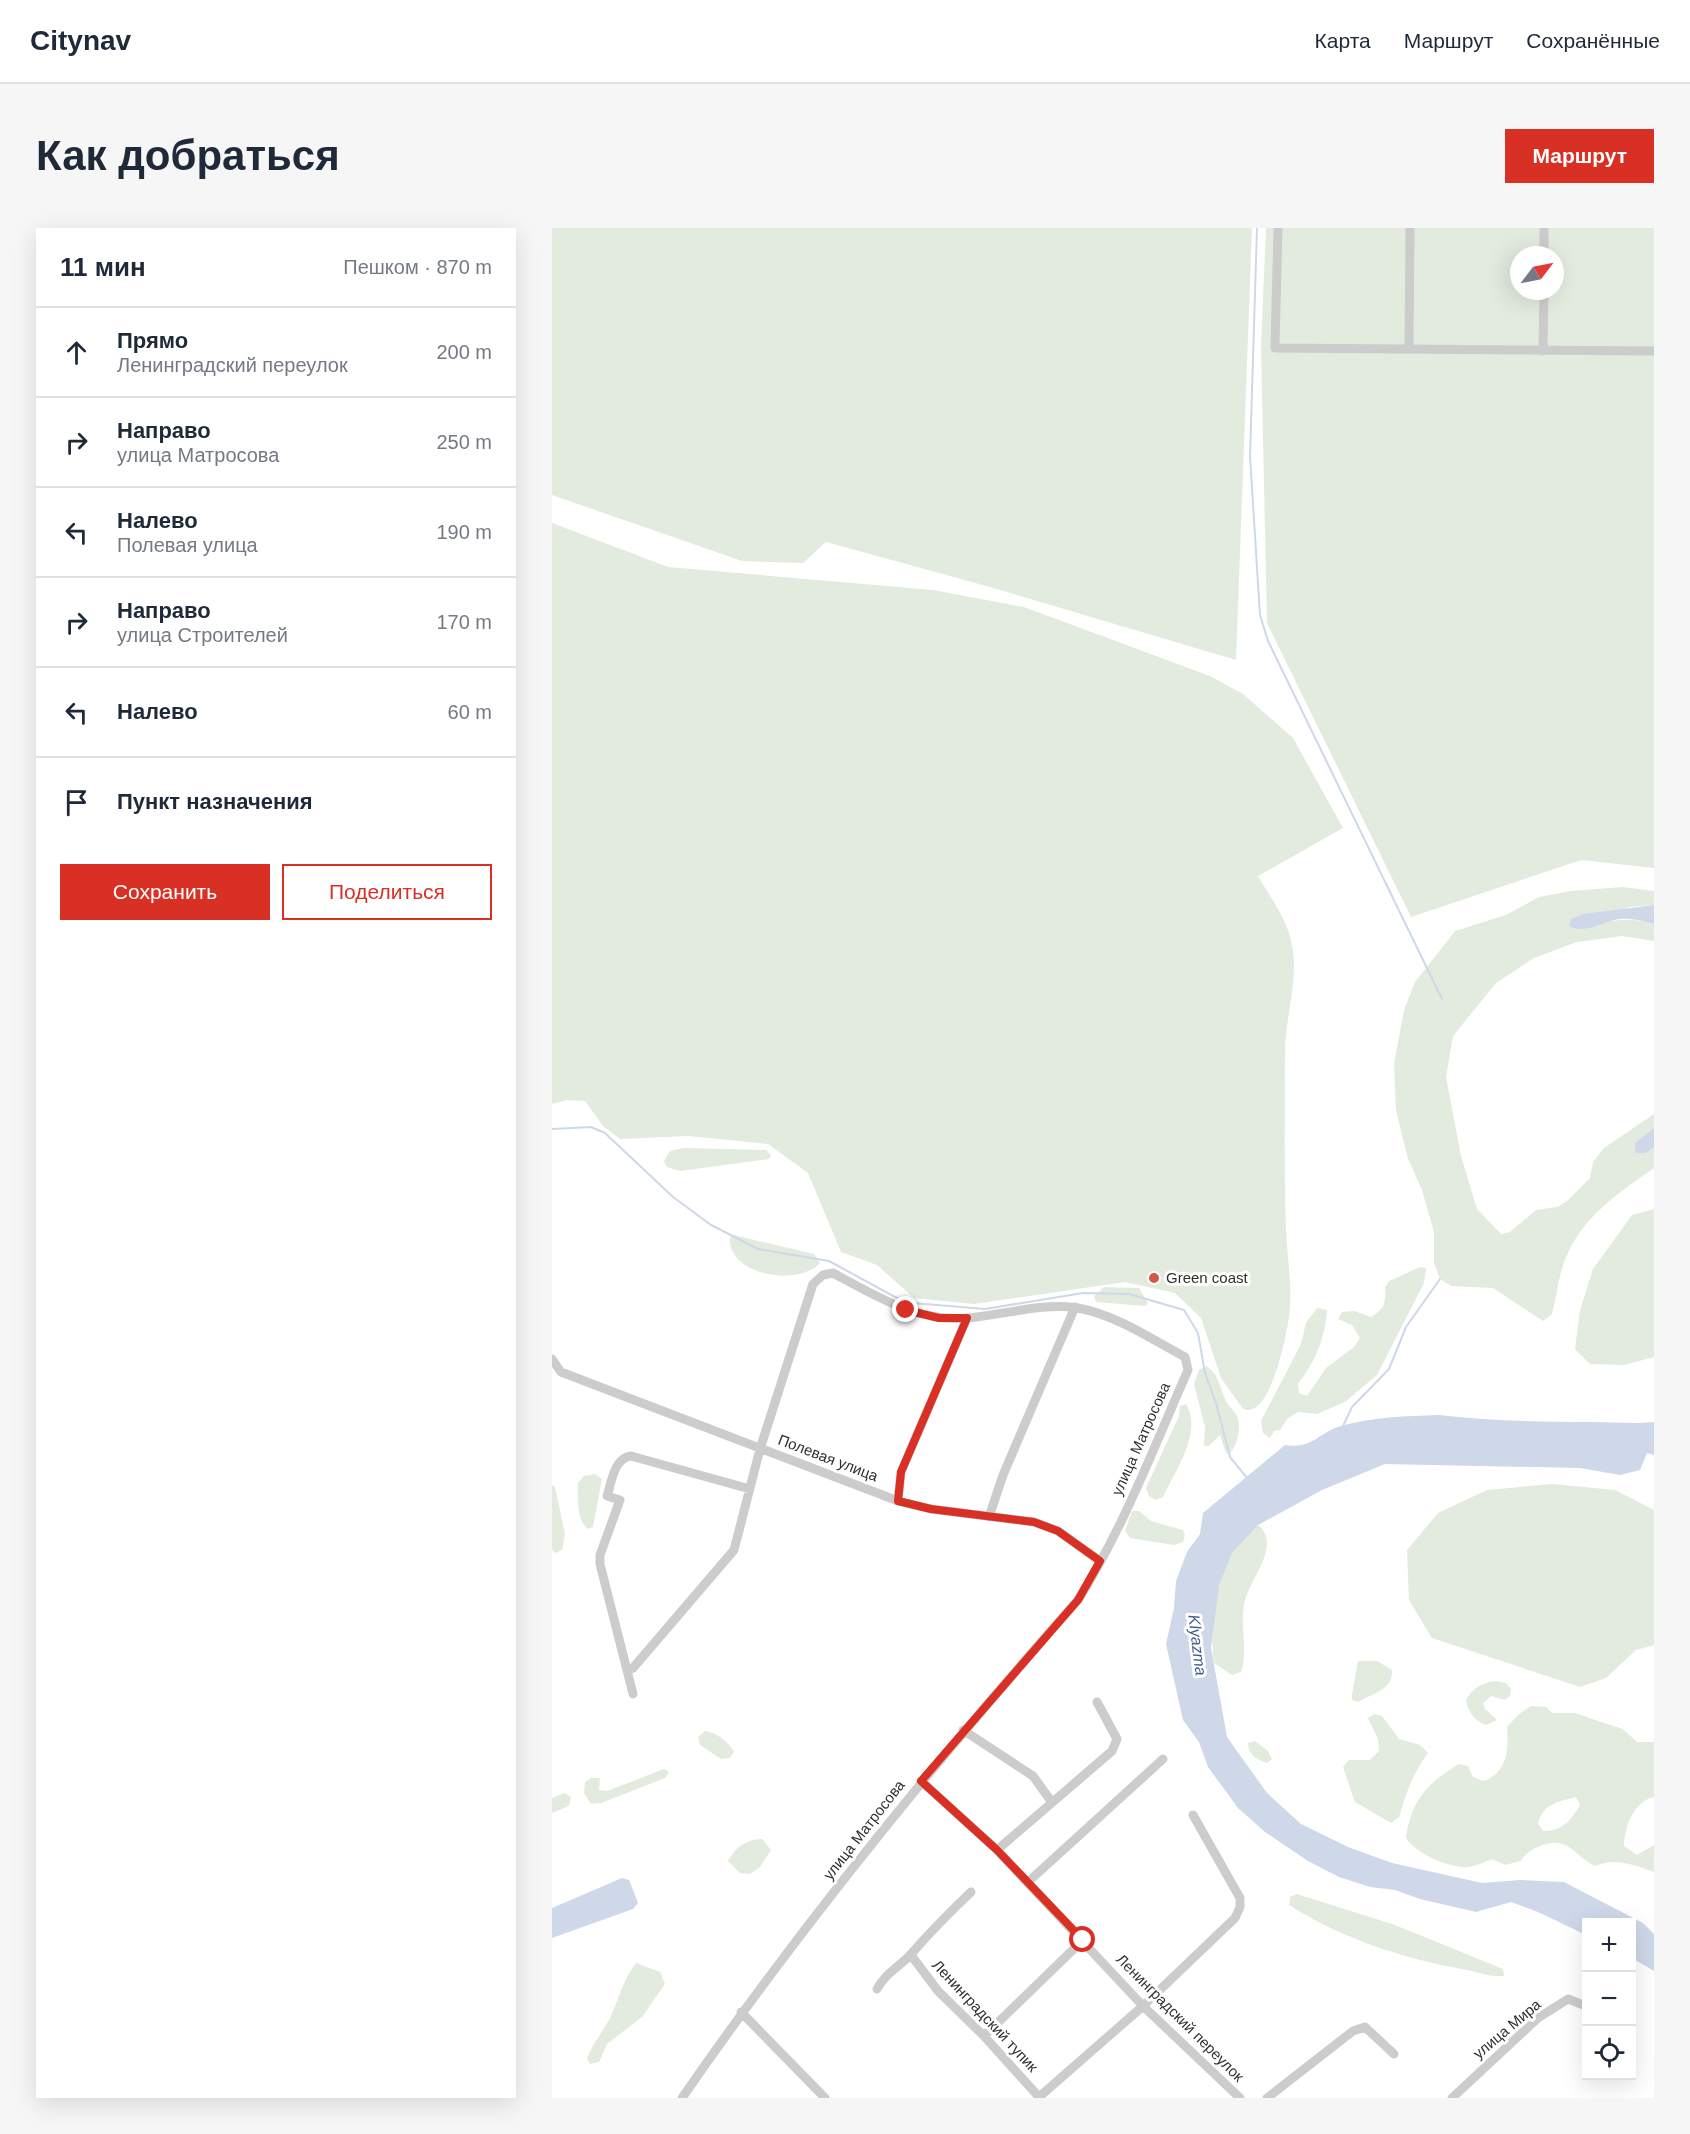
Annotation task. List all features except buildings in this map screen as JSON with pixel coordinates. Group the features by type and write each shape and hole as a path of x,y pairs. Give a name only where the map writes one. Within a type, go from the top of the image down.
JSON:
{"street":[{"path":"1278,228 1275,348 1654,351"},
{"path":"1408,348 1410,228"},
{"path":"1544,228 1544,246"},
{"path":"1543,351 1544,300"},
{"path":"628,1670 633,1668 734,1550 760,1449 813,1284 823,1275 833,1273 906,1310 939,1318 967,1318 1075,1307 1003,1475 989,1517"},
{"name":"улица Матросова","path":"682,2098 741,2012 921,1781 1078,1600 1123,1515 1188,1370 1188,1363 1185,1357 1101,1313 1075,1307"},
{"path":"898,1501 901,1472 967,1318"},
{"name":"Полевая улица","path":"552,1359 561,1372 898,1501 931,1509 1034,1522 1058,1531 1100,1561"},
{"path":"633,1694 600,1564 600,1555 620,1500 607,1496 618,1462 624,1457 631,1456 750,1489"},
{"path":"997,1850 1051,1801 1112,1751 1117,1739 1097,1702"},
{"path":"963,1730 1033,1776 1051,1801"},
{"path":"1028,1882 1163,1759"},
{"name":"Ленинградский переулок","path":"921,1781 997,1850 1143,2006 1240,2098"},
{"path":"1039,2098 1143,2006 1235,1918 1240,1907 1240,1898 1193,1815"},
{"path":"877,1989 884,1976 911,1954 926,1934 971,1892"},
{"path":"984,2036 1083,1940"},
{"name":"Ленинградский тупик","path":"911,1954 938,1992 984,2036 1039,2098"},
{"name":"улица Мира","path":"1452,2098 1538,2018 1568,2000 1582,2004"},
{"path":"741,2012 825,2098"},
{"path":"1268,2098 1353,2031 1365,2027 1394,2054"}],"shaded area":[{"path":"552,228 1252,228 1236,660 990,587 826,542 803,563 742,561 552,495"},
{"path":"1266,228 1654,228 1654,868 1581,860 1411,917 1267,623 1261,346"},
{"path":"552,523 668,567 933,590 1024,607 1210,676 1243,694 1293,738 1343,828 1258,876 1287,927 1292,945 1294,972 1285,1053 1285,1208 1290,1307 1277,1370 1262,1401 1253,1409 1243,1409 1221,1378 1201,1318 1175,1293 1125,1282 974,1304 914,1298 877,1265 841,1252 808,1173 768,1144 688,1136 620,1139 603,1126 585,1101 567,1100 552,1104"},
{"path":"1623,887 1654,891 1654,905 1629,907 1589,928 1621,920 1637,920 1654,924 1654,941 1622,936 1577,942 1534,958 1496,983 1453,1036 1446,1077 1461,1156 1477,1209 1501,1234 1510,1232 1536,1210 1557,1207 1566,1202 1590,1178 1593,1162 1604,1148 1654,1114 1654,1128 1635,1143 1646,1153 1654,1147 1654,1168 1614,1197 1581,1231 1563,1266 1552,1314 1543,1321 1493,1288 1451,1286 1440,1279 1434,1263 1434,1232 1422,1190 1408,1159 1396,1110 1394,1064 1404,1010 1415,982 1455,931 1506,915 1539,897 1571,891"},
{"path":"684,1148 766,1150 771,1155 769,1159 680,1171 667,1167 664,1161 670,1151"},
{"path":"1654,1209 1654,1357 1624,1365 1590,1364 1575,1349 1580,1310 1593,1269 1632,1215"},
{"path":"734,1235 814,1254 820,1263 809,1271 796,1275 781,1276 765,1273 740,1261 732,1250 730,1238"},
{"path":"1420,1267 1426,1268 1424,1283 1377,1375 1345,1402 1317,1414 1298,1412 1287,1419 1280,1430 1274,1431 1270,1438 1263,1433 1261,1421 1301,1344 1306,1323 1317,1308 1327,1310 1324,1331 1314,1359 1298,1384 1299,1393 1307,1396 1326,1368 1354,1347 1360,1338 1352,1325 1338,1319 1342,1312 1354,1311 1371,1317 1384,1305 1385,1287 1389,1281"},
{"path":"1104,1287 1139,1288 1148,1303 1145,1306 1096,1302 1094,1296"},
{"path":"1206,1366 1214,1373 1227,1403 1238,1418 1238,1438 1229,1454 1226,1453 1220,1435 1209,1446 1204,1446 1205,1427 1194,1384 1199,1370"},
{"path":"1186,1404 1191,1426 1189,1439 1180,1464 1163,1497 1155,1500 1149,1496 1146,1488 1179,1416 1180,1406"},
{"path":"595,1474 602,1479 593,1527 588,1529 581,1520 578,1483 584,1476"},
{"path":"1552,1484 1615,1490 1654,1510 1654,1645 1636,1650 1606,1678 1580,1687 1432,1638 1409,1600 1407,1550 1438,1513 1487,1490"},
{"path":"552,1485 555,1487 565,1534 562,1550 555,1553 552,1549"},
{"path":"1132,1511 1139,1511 1151,1521 1183,1530 1185,1535 1183,1542 1174,1545 1130,1538 1125,1531"},
{"path":"1258,1525 1267,1541 1266,1550 1244,1606 1244,1654 1241,1672 1232,1675 1214,1663 1212,1637 1215,1606 1226,1563 1241,1541"},
{"path":"1358,1661 1377,1661 1392,1670 1386,1687 1358,1702 1352,1700 1352,1695"},
{"path":"1496,1681 1506,1683 1511,1689 1510,1696 1505,1700 1491,1696 1483,1703 1485,1709 1497,1720 1486,1725 1472,1715 1466,1700 1478,1686"},
{"path":"1531,1706 1546,1707 1552,1713 1575,1713 1623,1729 1637,1742 1654,1742 1654,1797 1641,1804 1632,1816 1626,1831 1624,1846 1637,1855 1654,1845 1654,1872 1618,1862 1595,1866 1570,1848 1557,1843 1534,1849 1527,1853 1521,1861 1505,1865 1492,1859 1469,1867 1443,1863 1411,1844 1406,1838 1408,1825 1422,1794 1438,1778 1459,1764 1468,1766 1473,1777 1483,1781 1491,1778 1502,1767 1505,1760 1507,1727 1519,1714","holes":["1576,1797 1580,1805 1573,1816 1561,1827 1543,1831 1538,1823 1544,1811 1558,1802"]},
{"path":"1374,1714 1382,1716 1399,1739 1420,1745 1428,1753 1410,1784 1399,1817 1391,1823 1355,1802 1343,1767 1349,1760 1370,1760 1379,1751 1378,1739 1368,1718"},
{"path":"705,1731 718,1735 729,1745 734,1752 730,1758 721,1759 700,1745 698,1737"},
{"path":"1255,1741 1268,1751 1272,1759 1267,1763 1251,1754 1248,1743"},
{"path":"664,1769 669,1772 665,1778 601,1803 591,1804 584,1793 585,1782 591,1778 600,1778 599,1790 607,1791"},
{"path":"565,1793 571,1797 569,1806 552,1813 552,1798"},
{"path":"762,1839 771,1850 760,1867 750,1874 740,1873 728,1861 742,1845"},
{"path":"1297,1894 1395,1925 1503,1969 1504,1976 1494,1976 1420,1960 1352,1938 1289,1905 1290,1897"},
{"path":"636,1963 660,1972 665,1984 642,2017 607,2044 599,2062 590,2064 587,2059 589,2054 610,2018 624,1982"}],"water":[{"path":"1654,905 1654,924 1624,919 1581,929 1569,926 1571,919 1583,914"},
{"path":"1654,1128 1654,1147 1646,1153 1635,1153 1635,1143"},
{"name":"Klyazma","path":"1439,1415 1516,1421 1654,1422 1654,1455 1647,1453 1640,1470 1620,1475 1580,1468 1385,1464 1322,1490 1258,1525 1232,1553 1219,1585 1211,1648 1227,1737 1267,1793 1301,1824 1348,1847 1392,1863 1482,1883 1520,1880 1564,1882 1633,1918 1582,1918 1582,1933 1511,1902 1476,1912 1420,1899 1395,1890 1370,1887 1339,1877 1308,1861 1265,1832 1238,1808 1208,1767 1199,1742 1183,1720 1166,1644 1174,1608 1176,1581 1187,1552 1200,1534 1203,1513 1285,1445 1295,1446 1309,1443 1341,1426 1402,1417"},
{"path":"622,1878 629,1880 638,1903 633,1909 552,1938 552,1908"},
{"path":"1636,1919 1654,1934 1654,1971 1636,1960"}],"waterway":[{"path":"1257,228 1250,456 1260,615 1268,641 1442,999"},
{"path":"552,1129 591,1127 605,1133 673,1197 711,1225 758,1249 829,1261 895,1297 913,1303 985,1309 1083,1293 1129,1294 1184,1310 1198,1333 1205,1373 1216,1403 1230,1457 1248,1479"},
{"path":"1343,1426 1352,1407 1389,1369 1406,1327 1440,1279"}],"place":[{"name":"Green coast","path":"1154,1278"}],"route":[{"path":"906,1310 939,1318 967,1318 901,1472 898,1501 931,1509 1034,1522 1058,1531 1100,1561 1078,1600 921,1781 997,1850 1083,1940"}]}
